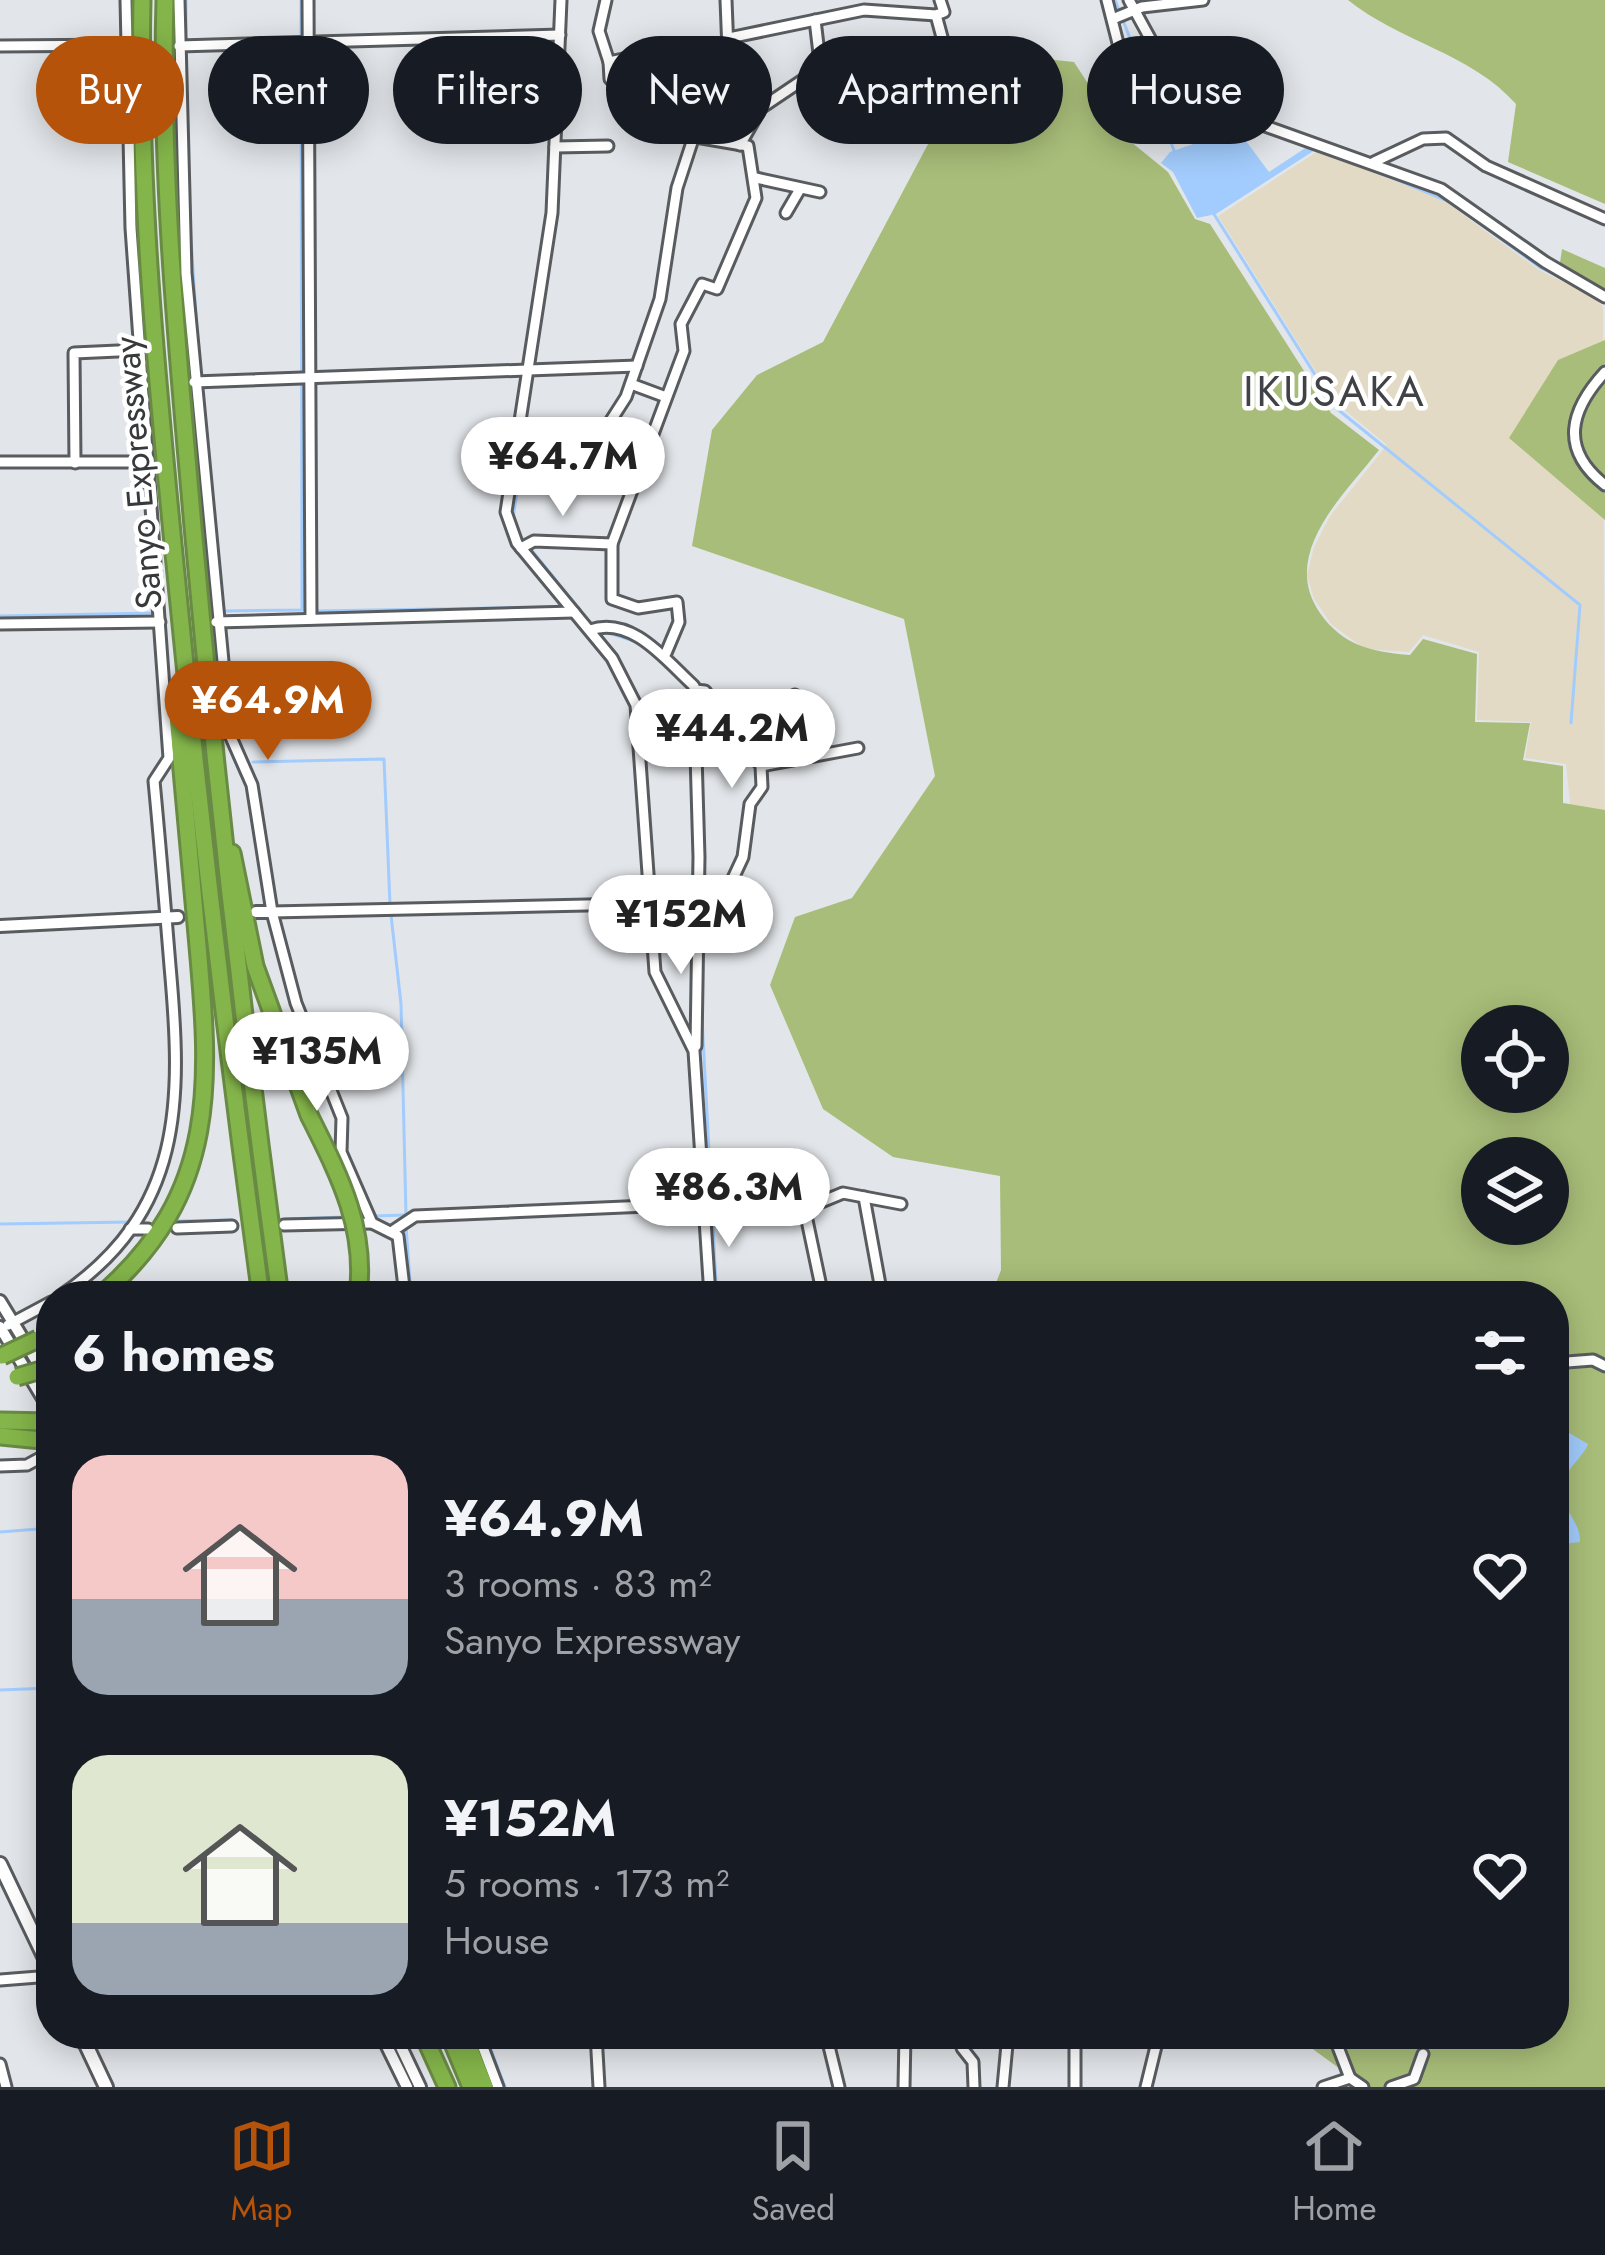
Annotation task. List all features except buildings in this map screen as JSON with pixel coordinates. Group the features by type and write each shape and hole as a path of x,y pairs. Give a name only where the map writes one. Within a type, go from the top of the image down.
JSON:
{"highway":[{"name":"Sanyo Expressway","path":"142,0 152,307 186,675 188,770 259,1281"},
{"name":"Sanyo Expressway","path":"165,0 174,304 215,768 278,1281"},
{"path":"215,768 255,966 309,1115 352,1211 361,1262 359,1281"},
{"path":"116,1281 176,1205 206,1105 206,1033 188,770"},
{"path":"1,1356 36,1339"},
{"path":"0,1421 10,1431"},
{"path":"433,2049 449,2087"},
{"path":"455,2049 471,2087"},
{"path":"470,2049 485,2087"}],"main road":[{"path":"0,1864 36,1941"},
{"path":"88,2049 106,2087"}],"street":[{"path":"127,0 127,36"},
{"path":"179,0 183,36"},
{"path":"303,36 308,0"},
{"path":"561,0 552,213 507,489 509,529 628,682 640,721 655,972 694,1051 709,1206 710,1281"},
{"path":"606,0 599,31 606,53"},
{"path":"725,0 732,36"},
{"path":"741,36 863,10 936,15 944,12 940,0"},
{"path":"1107,0 1125,12 1192,115 1237,116 1441,189 1605,297"},
{"path":"1125,12 1203,0"},
{"path":"936,15 942,36"},
{"path":"815,20 817,36"},
{"path":"369,42 560,35"},
{"path":"0,46 36,45"},
{"path":"208,46 184,46 199,382 230,735 252,784 272,912 296,1003 342,1118 341,1152 372,1223"},
{"path":"740,145 761,108 796,84"},
{"path":"1374,162 1424,139 1446,138 1486,166 1605,219"},
{"path":"79,1281 101,1264 133,1225 163,1167 178,1099 172,918 154,782 169,758 140,350 131,144"},
{"path":"303,144 310,613"},
{"path":"507,489 538,467 582,454 616,417 634,385 660,299 677,188 696,144"},
{"path":"666,656 679,622 677,602 638,608 612,599 612,544 684,351 681,324 702,284 717,289 748,225 756,178 748,146 734,144"},
{"path":"555,147 608,146"},
{"path":"756,178 820,192"},
{"path":"787,214 800,189"},
{"path":"75,463 74,353 140,350"},
{"path":"199,382 638,366"},
{"path":"1605,372 1581,399 1574,431 1584,463 1605,484"},
{"path":"634,385 667,397"},
{"path":"0,462 148,462"},
{"path":"524,546 612,544"},
{"path":"216,615 574,612"},
{"path":"0,624 160,615"},
{"path":"256,912 699,904 726,899 735,865 743,857 750,804 762,787 761,766 666,656 606,628 590,630"},
{"path":"694,1051 699,1034 697,690"},
{"path":"795,695 777,706 795,758"},
{"path":"761,766 858,748"},
{"path":"0,926 172,918"},
{"path":"394,1230 406,1220 785,1199 804,1206 833,1201 843,1193 901,1204"},
{"path":"864,1197 879,1281"},
{"path":"804,1206 820,1281"},
{"path":"284,1225 372,1223 394,1230"},
{"path":"133,1225 148,1228"},
{"path":"178,1228 232,1226"},
{"path":"394,1230 404,1281"},
{"path":"0,1300 36,1360"},
{"path":"36,1311 0,1329 36,1388"},
{"path":"1569,1362 1593,1360 1605,1366"},
{"path":"0,1466 36,1460"},
{"path":"0,1980 36,1975"},
{"path":"388,2049 407,2087"},
{"path":"402,2049 420,2087"},
{"path":"484,2049 498,2087"},
{"path":"597,2049 598,2087"},
{"path":"830,2049 839,2087"},
{"path":"904,2087 905,2049"},
{"path":"963,2049 973,2062 974,2087"},
{"path":"1003,2087 1007,2049"},
{"path":"1075,2087 1076,2049"},
{"path":"1146,2087 1155,2049"},
{"path":"1339,2049 1350,2078 1363,2087"},
{"path":"1390,2087 1414,2079 1423,2054"},
{"path":"0,2064 6,2087"},
{"path":"1323,2087 1350,2078"}],"shaded area":[{"path":"1318,151 1443,200 1539,270 1594,297 1603,307 1605,848 1572,823 1566,764 1525,758 1531,722 1477,720 1479,652 1423,635 1409,652 1365,649 1331,624 1314,599 1307,575 1314,547 1330,516 1387,445 1335,402 1218,216"}],"green space":[{"path":"1348,0 1605,0 1605,204 1508,162 1516,104 1478,72"},
{"path":"1063,61 1074,62 1087,82 1087,144 1134,144 1168,172 1195,219 1210,224 1331,413 1379,450 1334,506 1311,547 1309,591 1320,613 1338,633 1371,649 1410,655 1423,639 1477,654 1475,722 1530,723 1523,760 1563,766 1563,803 1605,810 1605,2087 1365,2087 1313,2049 1569,2049 1569,1281 997,1281 1001,1270 1000,1176 893,1157 823,1109 770,985 795,917 852,898 935,776 904,619 692,546 712,430 757,375 823,342 928,144 1063,144"},
{"path":"1562,249 1605,268 1605,289 1560,263"},
{"path":"1605,340 1605,520 1509,438 1558,360"}],"water":[{"path":"1193,144 1248,144 1269,172 1310,145 1315,150 1216,214 1197,218 1173,172 1161,163 1170,152"},
{"path":"1569,1433 1588,1444 1569,1470"},
{"path":"1569,1512 1577,1527 1580,1542 1569,1543"}],"waterway":[{"path":"186,0 186,40"},
{"path":"224,611 302,610 301,0"},
{"path":"1115,0 1175,153"},
{"path":"186,50 186,106"},
{"path":"686,174 696,144"},
{"path":"1376,171 1450,202 1541,268 1580,287"},
{"path":"188,194 200,376"},
{"path":"1212,211 1336,408 1580,605 1571,723"},
{"path":"1605,365 1581,397 1569,429 1576,461 1605,491"},
{"path":"591,452 614,428 628,403"},
{"path":"540,471 577,460"},
{"path":"513,518 518,486"},
{"path":"517,532 580,610"},
{"path":"316,611 559,607"},
{"path":"579,611 589,622"},
{"path":"0,616 155,613"},
{"path":"603,631 640,643"},
{"path":"699,694 702,811"},
{"path":"253,762 384,759 390,905"},
{"path":"391,915 401,1004 406,1216"},
{"path":"701,1000 716,1281"},
{"path":"375,1216 404,1215"},
{"path":"285,1219 344,1217"},
{"path":"179,1221 232,1220"},
{"path":"0,1224 131,1222"},
{"path":"406,1226 410,1281"},
{"path":"0,1532 36,1529"},
{"path":"0,1690 36,1689"},
{"path":"491,2049 505,2087"}],"district":[{"name":"IKUSAKA","path":"1335,391"}]}
